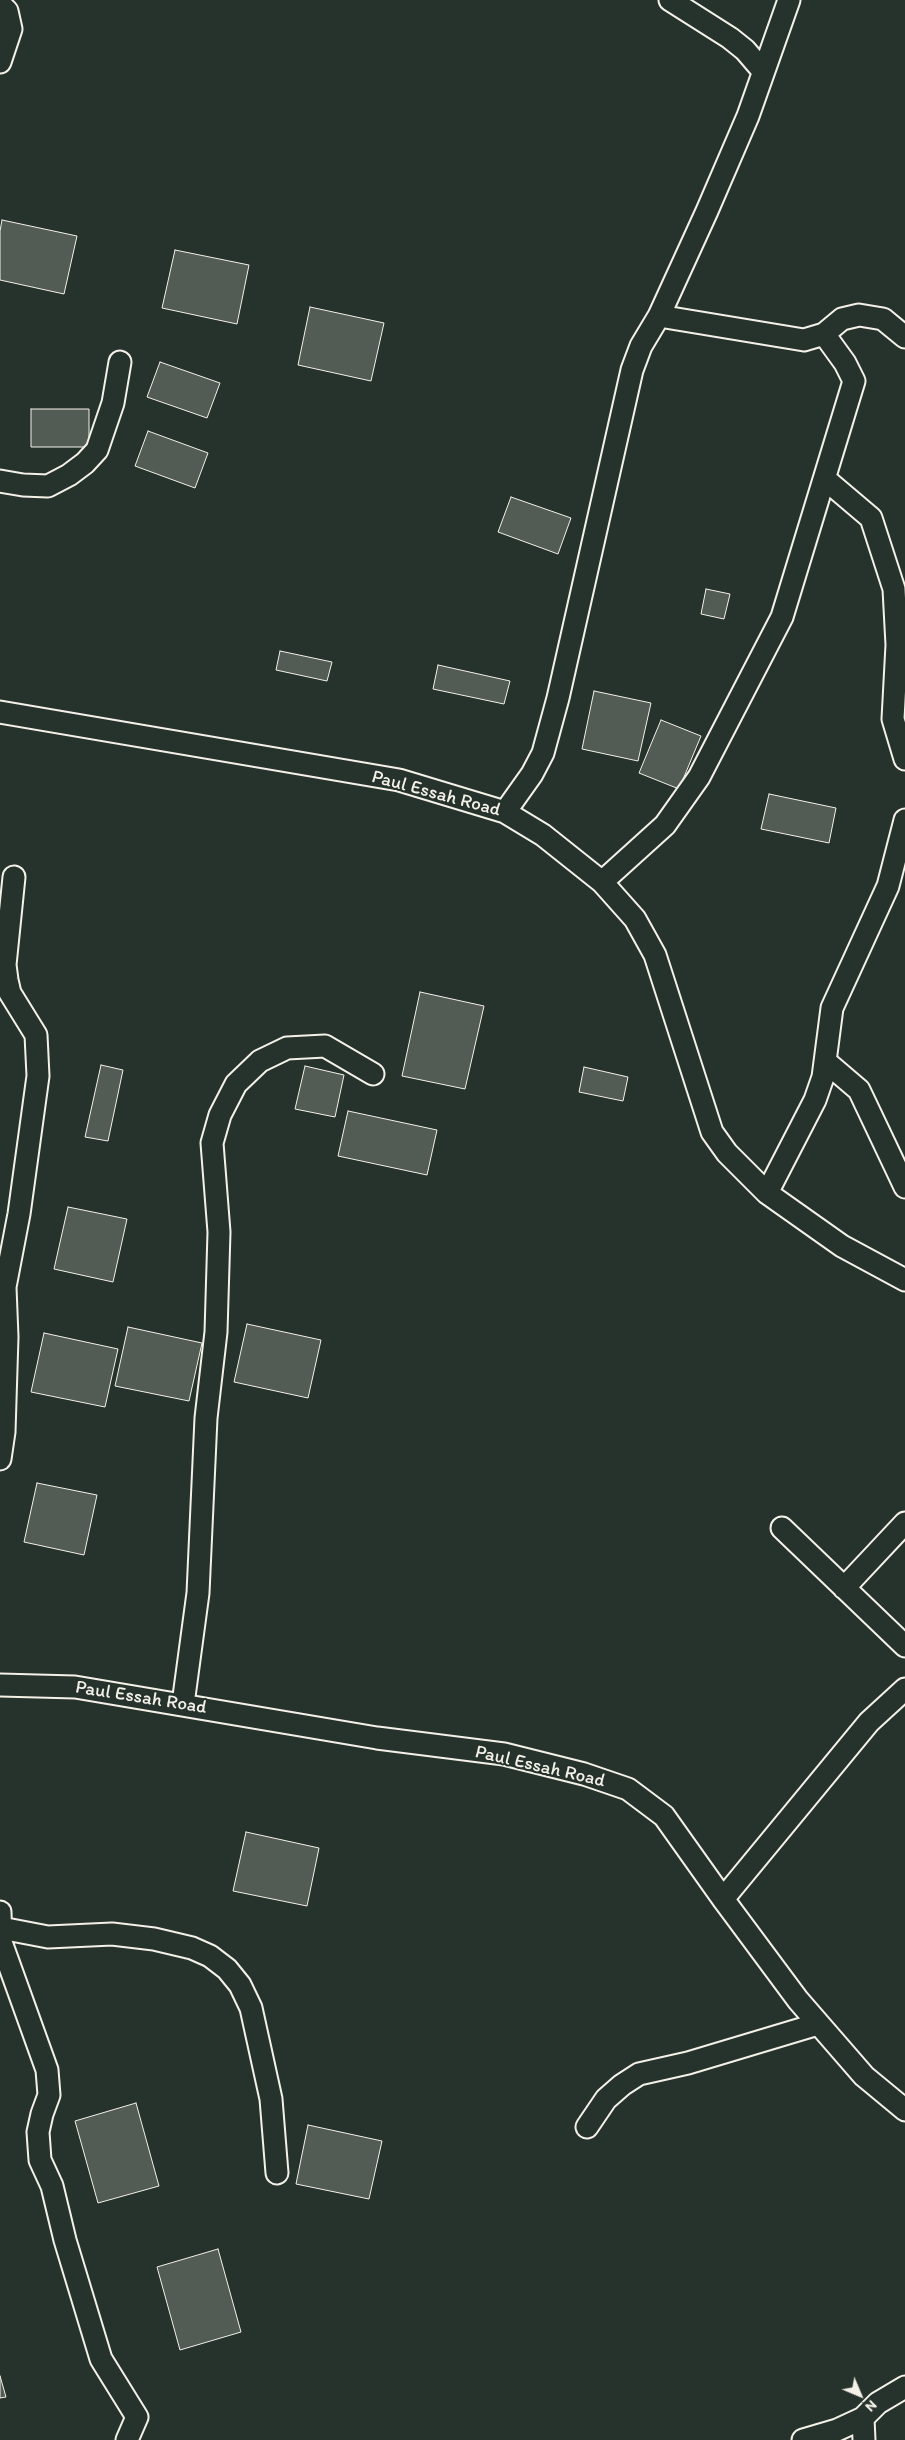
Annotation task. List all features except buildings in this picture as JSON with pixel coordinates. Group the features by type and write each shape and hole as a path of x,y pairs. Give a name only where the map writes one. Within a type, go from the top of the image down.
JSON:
{"street":[{"path":"670,0 737,44 763,71"},
{"path":"505,812 532,774 543,753 622,424 632,370 641,346 659,316 748,116 789,0"},
{"path":"0,4 7,11 11,29 0,62"},
{"path":"659,316 804,340 824,334 842,320 859,315 882,319 905,337"},
{"path":"602,882 665,825 699,777 782,617 854,381 845,363 824,334"},
{"path":"0,481 23,485 48,486 69,475 85,463 97,450 113,403 120,362"},
{"path":"825,479 872,518 894,589 897,645 893,719 905,758"},
{"name":"Paul Essah Road","path":"0,712 399,780 505,812 543,835 602,882 635,919 655,955 712,1132 727,1153 767,1193 842,1246 905,1280"},
{"path":"767,1193 815,1100 823,1077 835,1002 888,886 905,820"},
{"path":"0,1459 7,1337 5,1287 7,1231 19,1214 38,1076 36,1035 10,992 5,965 4,938 14,877"},
{"path":"183,1704 198,1593 206,1418 216,1332 219,1232 212,1143 220,1115 236,1084 260,1061 287,1048 325,1046 373,1074"},
{"path":"825,1061 859,1090 905,1187"},
{"path":"844,1588 905,1523"},
{"path":"782,1528 905,1646"},
{"name":"Paul Essah Road","path":"0,1685 75,1686 376,1738 504,1754 584,1774 628,1789 664,1816 722,1900 818,2024 864,2076 905,2110"},
{"path":"722,1900 869,1722 905,1689"},
{"path":"127,2440 137,2417 101,2359 65,2240 52,2186 40,2160 38,2132 49,2095 47,2070 1,1942 0,1920 48,1937 112,1934 154,1939 192,1948 210,1956 227,1969 240,1986 251,2008 271,2099 277,2173"},
{"path":"588,2127 606,2099 639,2074 688,2063 818,2024"},
{"path":"803,2440 836,2430 863,2418 878,2403 905,2387"},
{"path":"863,2418 864,2440"}]}
